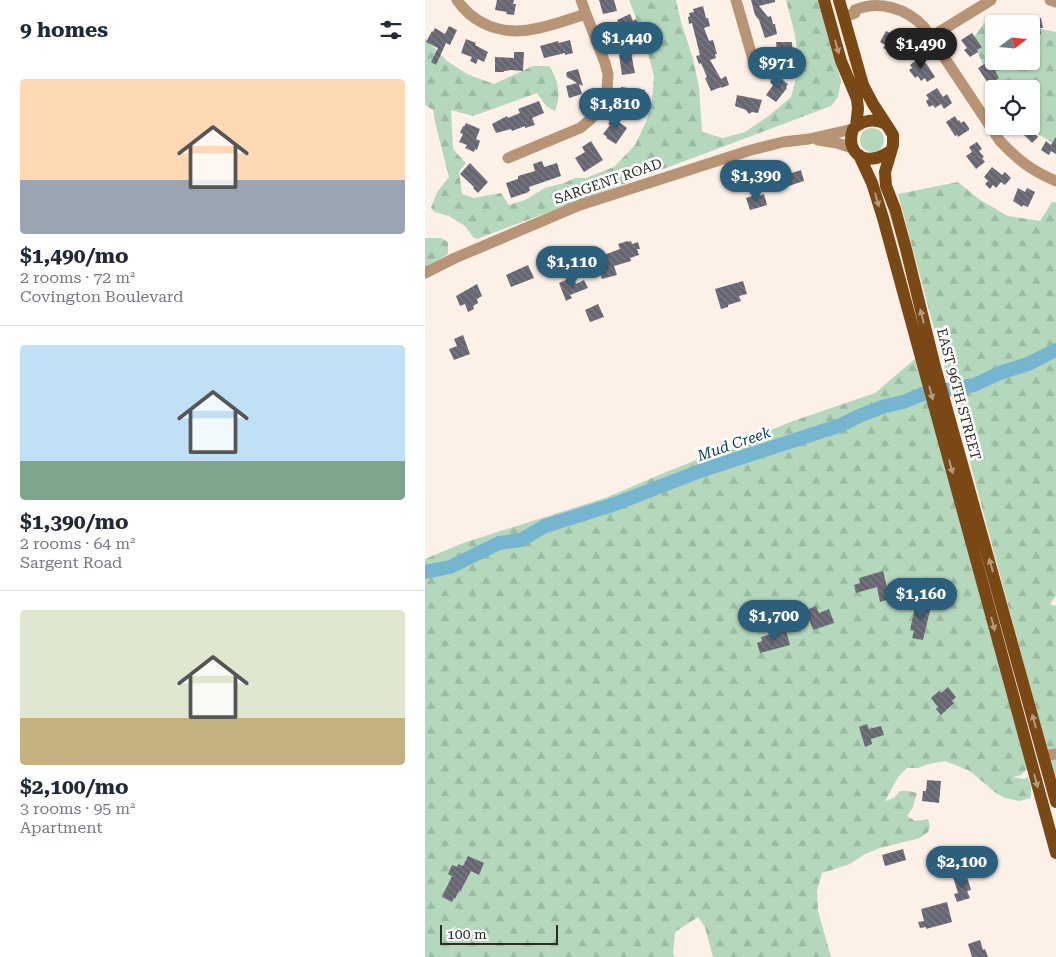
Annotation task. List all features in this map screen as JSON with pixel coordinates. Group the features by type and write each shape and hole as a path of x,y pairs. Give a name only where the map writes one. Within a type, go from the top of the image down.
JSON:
{"main road":[{"name":"EAST 96TH STREET","path":"824,0 844,69 857,99 858,109 851,139 855,152 872,184 929,365 1056,854"},
{"path":"836,1 834,13 839,17 849,14"},
{"name":"EAST 96TH STREET","path":"849,14 863,85 893,135 885,182 904,242 929,365"},
{"path":"855,128 864,122 877,120 886,124"},
{"path":"855,152 869,158 875,158 891,151"},
{"name":"EAST 96TH STREET","path":"944,418 1050,755 1056,802"}],"street":[{"path":"457,0 478,20 494,28 508,31 533,30 586,14"},
{"path":"507,158 577,130 589,122 598,111 607,90 607,74 605,63 581,0"},
{"path":"736,0 754,63"},
{"path":"931,37 991,0"},
{"path":"1050,0 1056,2"},
{"path":"849,14 863,7 883,5 894,7 917,19 924,26 1000,142 1023,164 1056,180"},
{"name":"SARGENT ROAD","path":"425,273 455,258 580,204 773,144 809,139 855,128"},
{"name":"SARGENT ROAD","path":"809,139 837,143 855,152"}],"green space":[{"path":"629,0 676,0 699,87 702,132 723,138 745,132 770,115 791,97 799,67 795,35 786,0 818,0 841,81 838,97 831,106 477,239 473,237 465,226 449,216 435,212 431,208 437,192 449,177 433,110 425,105 425,38 447,61 467,74 494,84 533,66 549,66 552,71 558,88 558,100 555,111 546,106 537,93 473,116 451,110 453,149 466,163 459,172 462,194 474,198 501,193 509,205 525,200 545,188 575,178 586,178 614,167 635,145 646,122 652,101 654,76 644,39"},
{"path":"985,22 985,69 972,40"},
{"path":"1040,29 1056,32 1056,145 1040,135 1040,80 991,80 985,70 1040,70"},
{"path":"872,128 877,129 883,135 883,145 877,151 872,152 867,151 861,145 860,140 861,135 867,129"},
{"path":"958,182 980,200 1008,216 1040,221 1052,202 1056,202 1056,596 1050,604 1056,606 1056,784 898,194"},
{"path":"425,238 441,238 448,242 448,254 425,268"},
{"path":"916,358 1027,769 1021,775 1013,777 1024,779 1028,777 1031,786 1031,798 1019,801 1005,798 996,793 970,771 945,761 918,768 907,768 898,777 885,801 894,798 900,791 917,793 913,807 907,816 915,821 928,819 930,827 928,832 920,838 880,848 865,854 850,864 822,873 817,891 818,911 831,957 713,957 705,927 698,917 675,932 673,954 675,957 425,957 425,559 463,543 608,497 793,421 875,393"}],"building":[{"path":"497,0 514,0 513,4 516,4 514,15 495,10"},
{"path":"599,0 614,0 617,11 603,14"},
{"path":"751,0 775,0 775,2 759,6 768,17 771,16 777,34 765,38"},
{"path":"703,6 710,26 704,28 709,41 713,40 717,54 715,54 716,58 710,60 721,79 726,76 729,85 711,91 701,63 699,64 696,56 700,55 692,23 689,24 688,17 690,16 689,13 694,12 693,9"},
{"path":"630,14 633,21 636,19 640,28 637,29 641,36 616,47 612,39 623,34 617,20"},
{"path":"1041,18 1043,28 1040,28"},
{"path":"449,26 457,30 450,45 446,43 436,65 431,62 438,48 426,42 435,28 445,34"},
{"path":"886,31 897,36 900,32 908,36 901,49 896,46 894,50 890,48 889,51 883,48 885,45 880,42"},
{"path":"972,33 982,47 970,57 964,50 967,48 961,40"},
{"path":"466,39 476,43 475,45 488,52 484,62 478,59 476,64 470,61 472,57 461,53"},
{"path":"570,40 573,53 544,58 540,46"},
{"path":"776,42 792,42 793,64 781,64"},
{"path":"514,52 524,52 523,71 495,72 495,57 514,58"},
{"path":"631,53 635,73 622,75 619,55"},
{"path":"920,57 935,77 927,82 925,78 921,81 918,76 915,78 909,70 912,68 910,65"},
{"path":"985,64 985,70 995,70 999,78 996,80 986,80 978,68"},
{"path":"578,69 583,86 579,84 582,94 569,98 566,86 577,83 567,77 566,74"},
{"path":"776,75 788,84 776,102 766,95 773,85 770,82"},
{"path":"621,87 645,90 643,116 629,115 631,96 620,94"},
{"path":"937,88 943,97 947,94 952,103 944,109 941,104 935,108 933,105 929,107 926,101 929,99 926,95"},
{"path":"737,95 762,100 758,113 752,112 749,114 746,110 735,106"},
{"path":"539,101 544,113 532,118 535,125 496,133 492,124 507,116 508,118 520,113 518,109"},
{"path":"616,115 622,119 619,122 627,128 616,144 603,134 610,125 608,124"},
{"path":"955,116 961,123 964,121 969,128 969,130 958,137 957,135 955,136 946,122"},
{"path":"466,123 480,129 476,139 480,141 477,150 475,149 474,152 465,148 467,145 459,142 463,134 460,133"},
{"path":"1024,135 1036,135 1038,137 1032,143"},
{"path":"1056,137 1056,154 1051,151 1049,155 1041,150 1046,141 1051,145"},
{"path":"591,141 603,160 584,172 575,158 585,152 582,147"},
{"path":"977,142 982,149 979,151 984,157 982,158 985,162 976,169 966,156 972,152 969,147"},
{"path":"542,161 544,167 557,163 561,176 529,187 529,192 511,198 506,183 518,179 518,176 535,171 533,164"},
{"path":"470,163 488,182 478,193 460,174"},
{"path":"992,167 1002,175 1005,172 1011,178 1005,185 1001,182 996,188 993,185 990,189 985,184 988,181 984,177"},
{"path":"801,170 804,181 779,189 776,178"},
{"path":"1018,188 1025,192 1027,188 1035,192 1028,207 1023,205 1022,207 1013,201"},
{"path":"758,194 758,196 764,194 767,205 750,210 746,198"},
{"path":"631,241 632,244 638,242 640,249 637,249 639,255 630,258 631,261 614,266 617,275 602,279 596,261 603,259 601,256 620,249 618,244"},
{"path":"528,265 534,278 511,287 506,275"},
{"path":"573,277 576,284 584,280 588,288 570,295 572,298 566,301 559,283"},
{"path":"743,281 747,294 739,296 741,301 721,309 715,289"},
{"path":"477,284 482,296 477,299 478,303 473,306 474,309 468,312 465,304 460,306 456,296"},
{"path":"598,304 604,317 590,322 585,310"},
{"path":"463,335 470,354 454,360 449,349 457,346 454,339"},
{"path":"883,571 890,599 880,602 877,587 856,593 854,585 860,583 859,578"},
{"path":"921,599 932,602 923,640 912,638 914,631 910,630 915,607 919,608"},
{"path":"816,606 819,613 829,609 834,623 813,630 806,610"},
{"path":"786,630 790,645 760,653 757,643 762,641 761,637"},
{"path":"948,687 956,697 952,701 954,703 941,715 931,698 939,691 941,693"},
{"path":"867,724 869,729 881,726 884,735 871,739 872,744 865,747 859,727"},
{"path":"927,780 941,781 939,803 922,801 923,791 926,791"},
{"path":"903,849 906,860 885,866 882,855"},
{"path":"468,856 484,863 479,875 471,871 460,892 452,902 442,897 452,876 448,874 452,865 457,867 458,864 463,866"},
{"path":"966,874 971,890 967,891 970,898 957,902 954,894 958,893 953,877"},
{"path":"947,902 952,922 926,929 926,927 920,928 918,922 924,921 921,909"},
{"path":"980,940 983,950 985,949 988,957 972,957 968,944"}],"waterway":[{"name":"Mud Creek","path":"425,572 450,567 499,543 521,540 545,526 615,504 700,471 841,425 885,406 903,402 923,394 974,385 1000,373 1028,364 1056,350"}]}
